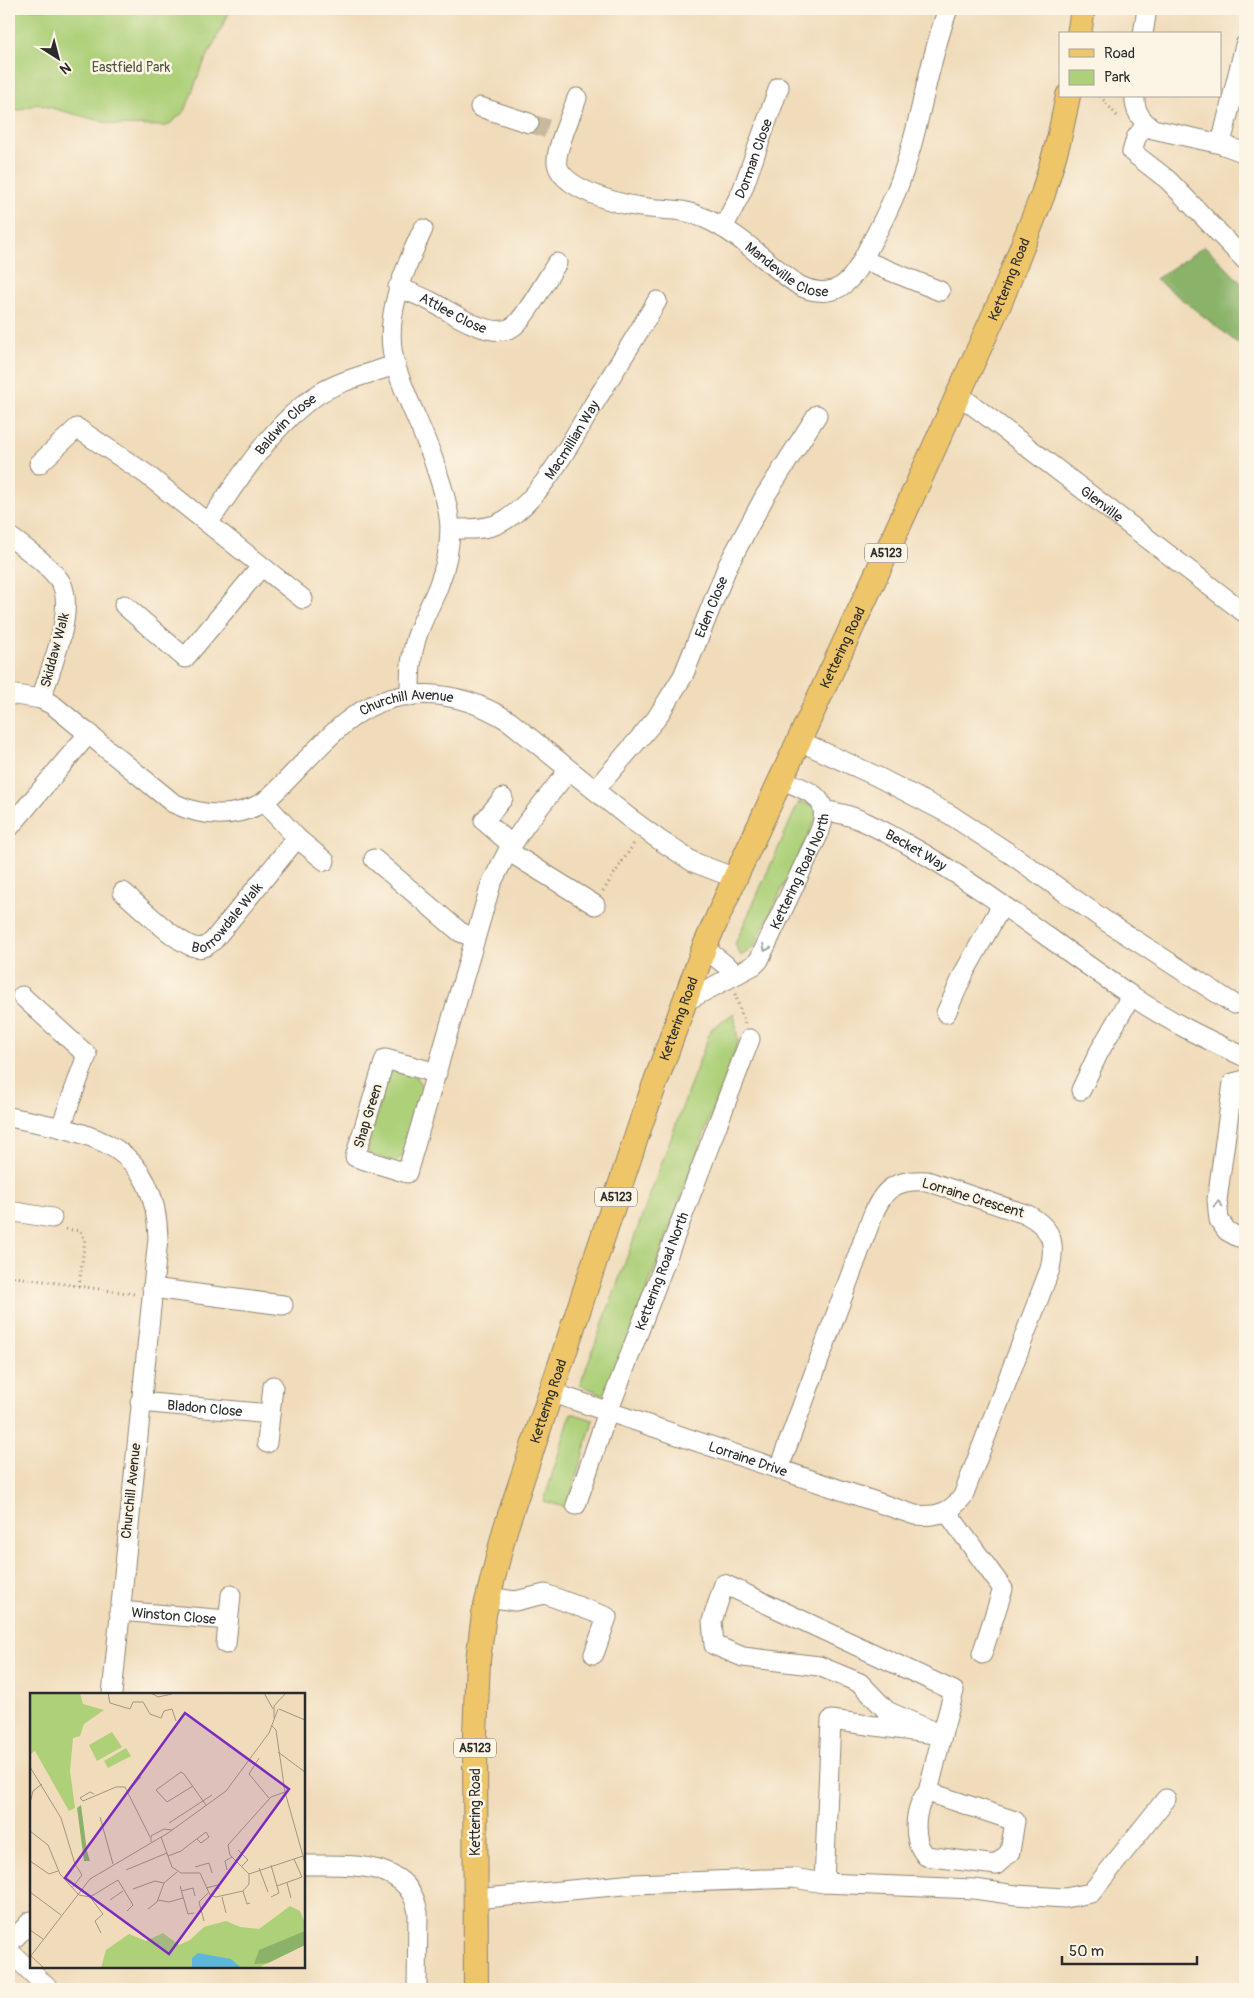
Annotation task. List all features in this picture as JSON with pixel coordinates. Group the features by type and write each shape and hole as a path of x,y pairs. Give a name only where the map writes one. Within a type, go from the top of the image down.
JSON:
{"main road":[{"path":"1079,32 1083,9"},
{"name":"Kettering Road","path":"476,1989 475,1735 478,1660 488,1597 505,1530 643,1117 704,948 1001,300 1043,194 1059,139 1068,98"}],"street":[{"name":"Mandeville Close","path":"577,98 556,132 556,162 565,179 576,186 625,204 642,208 676,209 689,212 723,228 789,279 810,290 827,291 841,287 851,278 896,192 909,153 948,9"},
{"path":"1144,32 1147,9"},
{"path":"1221,144 1245,45"},
{"name":"Dorman Close","path":"723,228 742,192 779,87"},
{"path":"1135,98 1135,106 1146,124 1163,132 1221,144 1245,153"},
{"path":"480,108 529,123"},
{"path":"1146,124 1136,138 1132,152 1168,180 1245,260"},
{"path":"410,696 410,663 416,638 438,587 445,563 450,529 445,494 425,435 395,366 392,343 398,287 423,229"},
{"path":"862,260 940,292"},
{"name":"Attlee Close","path":"398,287 429,300 480,328 501,331 510,329 521,318 557,263"},
{"name":"Macmillian Way","path":"450,529 480,528 494,525 514,513 528,500 552,470 658,301"},
{"name":"Baldwin Close","path":"208,523 256,457 300,408 317,394 342,382 395,366"},
{"name":"Glenville","path":"958,394 1245,613"},
{"name":"Eden Close","path":"595,790 656,719 683,676 728,565 765,496 816,415"},
{"path":"39,464 77,428 146,474 303,599"},
{"name":"Skiddaw Walk","path":"9,536 52,571 61,583 66,597 63,629 41,699"},
{"path":"124,605 185,658 261,567"},
{"name":"Churchill Avenue","path":"9,694 41,699 53,705 89,733 157,792 172,802 188,810 220,815 254,808 264,802 332,734 366,709 387,700 432,694 473,702 509,721 644,829 693,862 735,878"},
{"path":"9,828 89,733"},
{"path":"799,740 876,776 956,818 1107,922 1234,1004"},
{"name":"Shap Green","path":"437,1073 385,1059 355,1157 407,1173 437,1073 463,985 491,884 510,848 526,824 569,770"},
{"name":"Kettering Road North","path":"684,1002 754,965 763,955 821,828 824,811 816,795 780,779"},
{"path":"503,798 484,821 510,848 595,905"},
{"path":"264,802 297,838 325,861"},
{"name":"Becket Way","path":"824,811 847,814 929,856 1131,996 1185,1029 1245,1057"},
{"name":"Borrowdale Walk","path":"123,892 181,941 192,947 206,946 213,941 297,838"},
{"path":"374,859 460,932 475,938"},
{"path":"946,1013 987,929 1002,905"},
{"path":"704,948 740,973"},
{"path":"22,996 87,1055 61,1127"},
{"path":"1081,1090 1099,1052 1131,996"},
{"name":"Kettering Road North","path":"576,1505 608,1412 750,1039"},
{"path":"1245,1080 1233,1083 1217,1200 1219,1220 1227,1231 1238,1237 1245,1235"},
{"name":"Churchill Avenue","path":"9,1117 61,1127 88,1135 108,1144 128,1158 144,1177 155,1204 158,1238 112,1693"},
{"name":"Lorraine Crescent","path":"779,1468 879,1199 888,1190 902,1183 912,1180 927,1181 1028,1215 1040,1222 1049,1232 1053,1256 1050,1269 964,1496 957,1505 947,1512"},
{"path":"9,1211 52,1218"},
{"path":"152,1292 284,1305"},
{"path":"267,1443 273,1386"},
{"name":"Lorraine Drive","path":"550,1392 915,1515 931,1516 947,1512"},
{"name":"Bladon Close","path":"140,1402 270,1414"},
{"path":"947,1512 1003,1589 982,1654"},
{"path":"928,1792 1015,1821 1010,1852 996,1865 926,1856 918,1844 917,1812 922,1798 928,1792 954,1691 724,1584 712,1621 714,1645 743,1657 819,1666 860,1683 887,1711 942,1736"},
{"path":"488,1597 515,1601 545,1594 607,1617 594,1654"},
{"name":"Winston Close","path":"226,1644 231,1595"},
{"name":"Winston Close","path":"119,1611 228,1620"},
{"path":"824,1883 831,1720 942,1736"},
{"path":"475,1899 634,1884 793,1878 824,1883 974,1889 1016,1896 1065,1898 1092,1893 1166,1799"},
{"path":"305,1865 366,1867 385,1871 405,1883 416,1900 418,1913 417,1989"},
{"path":"9,1944 30,1922"},
{"path":"9,1952 49,1989"}],"path":[{"path":"595,905 644,829"},
{"path":"740,973 734,990 750,1039"},
{"path":"52,1218 60,1228 80,1231 86,1240 79,1286"},
{"path":"9,1276 79,1286 152,1292"}],"green space":[{"name":"Eastfield Park","path":"9,9 231,9 200,71 185,111 167,126 115,125 37,104 9,113"},
{"path":"1205,246 1245,287 1245,349 1156,279"},
{"path":"799,802 821,808 754,947 741,956 735,944"},
{"path":"734,1013 738,1042 608,1396 580,1385 711,1029"},
{"path":"394,1071 417,1077 423,1089 405,1153 395,1162 370,1155 367,1149 388,1074"},
{"path":"571,1413 593,1420 567,1508 544,1501"}],"tunnel":[{"path":"529,123 548,129"}]}
